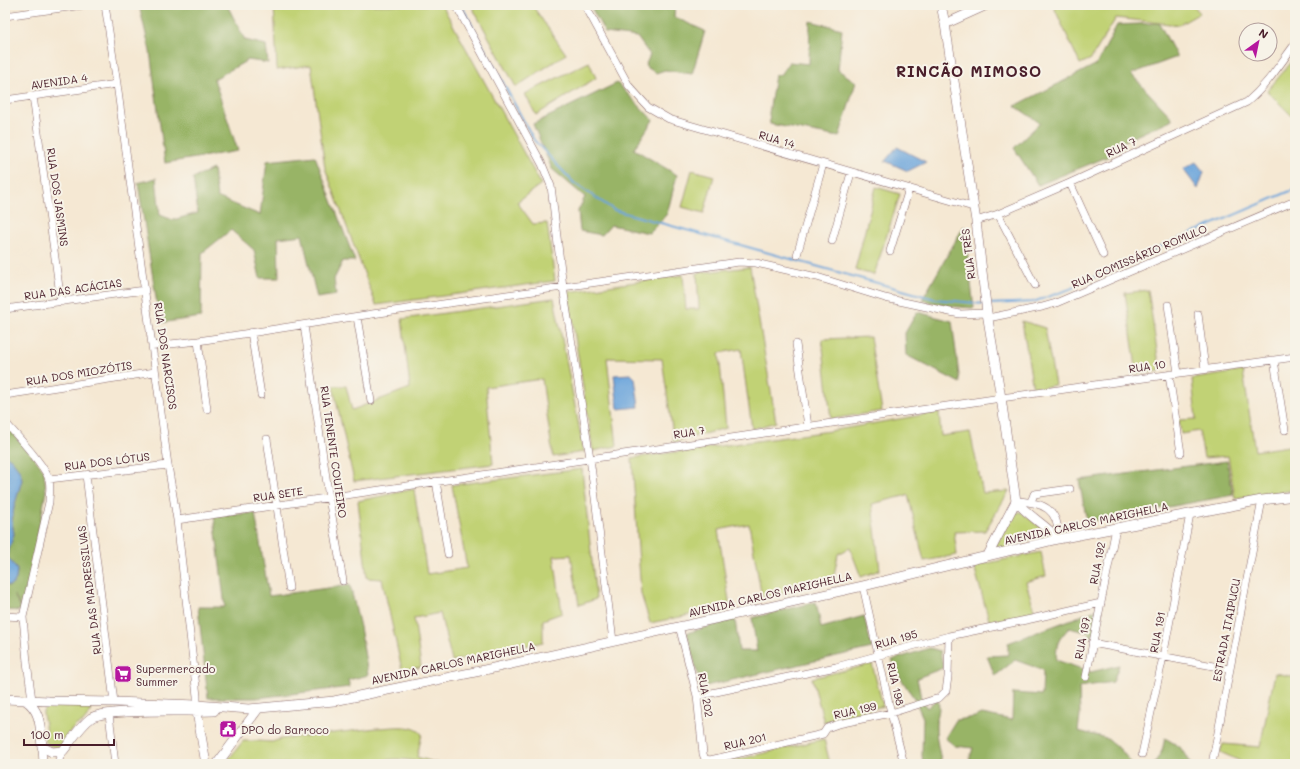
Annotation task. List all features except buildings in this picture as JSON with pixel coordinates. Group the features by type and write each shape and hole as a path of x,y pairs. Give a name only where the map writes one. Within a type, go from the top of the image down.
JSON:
{"main road":[{"name":"RUA TRÊS","path":"941,5 976,221 987,315 1016,501"},
{"path":"945,24 988,5"},
{"name":"AVENIDA CARLOS MARIGHELLA","path":"5,699 114,702 197,708 253,709 334,701 480,671 863,586 1058,539 1262,500 1295,496"},
{"path":"988,555 1016,501 1058,539"},
{"path":"28,700 38,714 42,747 52,752 63,751 84,725 94,716 96,709 92,702"},
{"path":"38,714 43,706 49,701"},
{"path":"197,708 206,764"},
{"name":"AVENIDA CARLOS MARIGHELLA","path":"94,716 132,711 197,708"},
{"path":"217,764 253,709"}],"street":[{"path":"5,16 83,5"},
{"name":"RUA DOS NARCISOS","path":"105,5 168,465 177,520 197,688 197,708"},
{"path":"456,5 551,186 563,287 590,458 613,641"},
{"name":"RUA 14","path":"585,5 629,86 648,107 669,119 973,208"},
{"name":"RUA 7","path":"976,221 998,214 1070,183 1247,102 1259,92 1295,44"},
{"name":"AVENIDA 4","path":"5,100 117,84"},
{"name":"RUA DOS JASMINS","path":"33,96 61,302"},
{"path":"797,254 823,164"},
{"path":"832,241 851,172"},
{"path":"1070,183 1103,255"},
{"path":"890,251 909,189"},
{"name":"RUA COMISSÁRIO ROMULO","path":"357,317 739,262 756,263 817,277 885,298 950,312 987,315 1042,307 1056,303 1295,201"},
{"path":"998,214 1035,285"},
{"name":"RUA DAS ACÁCIAS","path":"5,310 144,290"},
{"path":"1168,305 1178,373"},
{"path":"1198,314 1205,369"},
{"path":"152,346 198,341 357,317 371,401"},
{"name":"RUA TENENTE COUTEIRO","path":"304,325 329,498 343,581"},
{"path":"251,332 261,395"},
{"path":"198,341 207,409"},
{"path":"796,344 808,426"},
{"name":"RUA 10","path":"1001,398 1295,357"},
{"path":"1274,360 1285,430"},
{"name":"RUA DOS MIOZÓTIS","path":"5,395 156,372"},
{"path":"1169,375 1181,453"},
{"name":"RUA 7","path":"381,489 1001,398"},
{"path":"5,422 38,461 49,479 49,502 23,617 27,662 28,700"},
{"path":"267,440 289,588"},
{"name":"RUA DOS LÓTUS","path":"49,479 168,465"},
{"name":"RUA DAS MADRESSILVAS","path":"86,475 114,702"},
{"path":"436,481 448,554"},
{"name":"RUA SETE","path":"177,520 381,489"},
{"path":"1031,502 1034,494 1070,489"},
{"name":"ESTRADA ITAIPUCU","path":"1212,764 1262,500"},
{"path":"1016,501 1031,502 1042,505 1053,514 1058,525 1058,539"},
{"name":"RUA 191","path":"1142,754 1163,657 1190,514"},
{"name":"RUA 192","path":"1101,603 1116,528"},
{"name":"RUA 198","path":"863,586 891,713 904,764"},
{"name":"RUA 195","path":"697,696 828,669 948,636 1101,603"},
{"name":"RUA 197","path":"1086,677 1101,603"},
{"path":"5,616 23,617"},
{"name":"RUA 202","path":"680,626 697,696 703,754 705,759 715,759"},
{"path":"891,713 929,702 944,694 946,691 948,677 948,636"},
{"path":"1092,643 1229,669"},
{"name":"RUA 199","path":"781,744 823,734 826,728 838,724 891,713"},
{"path":"108,714 115,764"},
{"name":"RUA 201","path":"715,759 781,744"},
{"path":"42,747 44,764"},
{"path":"57,764 63,751"}],"green space":[{"path":"139,5 227,5 245,40 266,45 268,63 248,60 214,79 238,151 165,163 150,51"},
{"path":"274,5 442,5 541,184 517,202 533,224 547,223 555,281 376,305 325,168 311,65 277,70"},
{"path":"471,5 532,5 566,54 516,87"},
{"path":"590,5 675,5 674,17 705,31 692,74 665,70 656,73 645,66 650,55 637,37 605,33"},
{"path":"1053,5 1193,5 1200,13 1179,25 1116,18 1091,59 1080,64"},
{"path":"810,21 842,29 838,70 856,82 839,137 770,124 769,113 775,75 780,75 789,62 809,64"},
{"path":"1159,23 1177,57 1131,74 1173,119 1109,148 1112,155 1038,185 1014,148 1040,123 1015,106 1097,64 1117,25"},
{"path":"1295,58 1295,119 1267,91"},
{"path":"589,62 596,78 536,115 525,94"},
{"path":"617,83 653,120 634,149 677,175 667,214 649,233 611,225 602,235 580,231 578,211 585,197 552,169 533,124"},
{"path":"315,156 355,261 343,261 334,279 336,295 317,298 302,235 278,238 279,278 260,278 254,250 231,230 202,253 201,317 160,323 138,183 156,178 160,215 173,220 198,213 193,178 213,169 217,197 260,215 267,161"},
{"path":"692,170 714,176 704,213 682,207"},
{"path":"876,187 900,194 874,275 855,270"},
{"path":"964,226 974,308 947,306 922,300"},
{"path":"750,267 776,422 752,429 741,349 719,353 726,428 674,442 662,359 607,358 617,446 593,451 568,292 683,275 686,309 699,309 697,273"},
{"path":"1148,290 1160,371 1137,374 1125,293"},
{"path":"554,298 584,452 553,457 542,379 486,387 493,464 354,481 333,386 346,386 352,410 410,388 402,319"},
{"path":"917,312 952,321 960,383 906,355 905,333"},
{"path":"1022,321 1045,328 1055,385 1033,389"},
{"path":"870,337 882,411 831,419 822,339"},
{"path":"1243,371 1255,451 1295,445 1295,490 1235,498 1228,456 1204,458 1199,431 1181,434 1179,420 1196,419 1192,379"},
{"path":"939,412 941,436 970,432 983,493 1009,491 985,531 954,532 957,555 924,561 908,495 872,504 880,570 861,577 850,548 838,554 833,581 762,598 749,524 718,530 730,607 650,623 641,594 632,458 830,431"},
{"path":"5,423 44,470 46,491 24,612 14,595 22,611 5,610 5,585 9,586 13,584 16,579 17,570 7,556 14,534 12,522 14,507 22,480 12,460 5,455"},
{"path":"1227,461 1233,495 1087,522 1079,480"},
{"path":"582,469 596,599 579,605 571,555 554,556 562,613 543,620 543,642 452,661 440,613 414,618 421,667 402,670 382,579 367,578 358,501 414,489 427,574 467,568 452,485"},
{"path":"1021,512 1047,533 1047,536 1044,539 1037,538 1020,542 1015,546 996,551 995,547 1014,513"},
{"path":"255,513 269,596 350,585 360,627 368,675 348,680 350,687 256,698 208,698 198,607 225,607 214,516"},
{"path":"1041,552 1046,576 1026,582 1035,613 990,624 974,566"},
{"path":"816,602 821,628 864,616 872,648 701,687 687,633 735,619 739,651 757,651 752,618"},
{"path":"1099,609 1096,633 1090,637 1090,633 1069,628 1058,642 1056,660 1091,672 1119,665 1113,682 1079,687 1080,716 1078,731 1106,738 1121,750 1132,764 968,764 973,748 955,746 945,738 956,720 975,717 982,714 1012,720 1013,693 1042,695 1043,670 1015,660 995,676 987,656 1008,655 1008,643"},
{"path":"930,648 940,651 943,668 917,678 921,698 927,708 937,699 939,709 936,722 936,731 942,764 923,764 923,718 914,698 901,679 892,660"},
{"path":"872,664 883,706 824,722 812,678"},
{"path":"1275,673 1295,677 1295,731 1293,739 1295,739 1295,764 1247,764 1220,752 1223,744 1260,747"},
{"path":"46,706 88,706 91,712 82,723 76,725 72,729 68,741 61,747 53,747 47,744 44,739 45,729 43,712"},
{"path":"377,728 413,728 422,734 417,757 440,764 391,759 379,764 225,764 243,741 272,742 281,739"},
{"path":"1165,738 1180,747 1191,764 1154,764 1162,751"},
{"path":"824,739 830,764 718,764"}],"water":[{"path":"897,147 926,162 908,171 885,161"},
{"path":"1196,162 1204,172 1198,189 1183,169"},
{"path":"631,374 635,378 639,407 618,409 614,375"},
{"path":"5,455 12,460 20,471 22,480 14,507 12,522 14,534 7,556 17,570 16,579 13,584 9,586 5,584"}],"waterway":[{"path":"461,5 534,140 574,183 614,210 935,299 984,304"},
{"path":"988,304 1033,302 1070,289 1127,261 1295,189"}],"place":[{"name":"Supermercado Summer","path":"123,674"},
{"name":"DPO do Barroco","path":"228,729"}],"district":[{"name":"RINCÃO MIMOSO","path":"969,71"}]}
